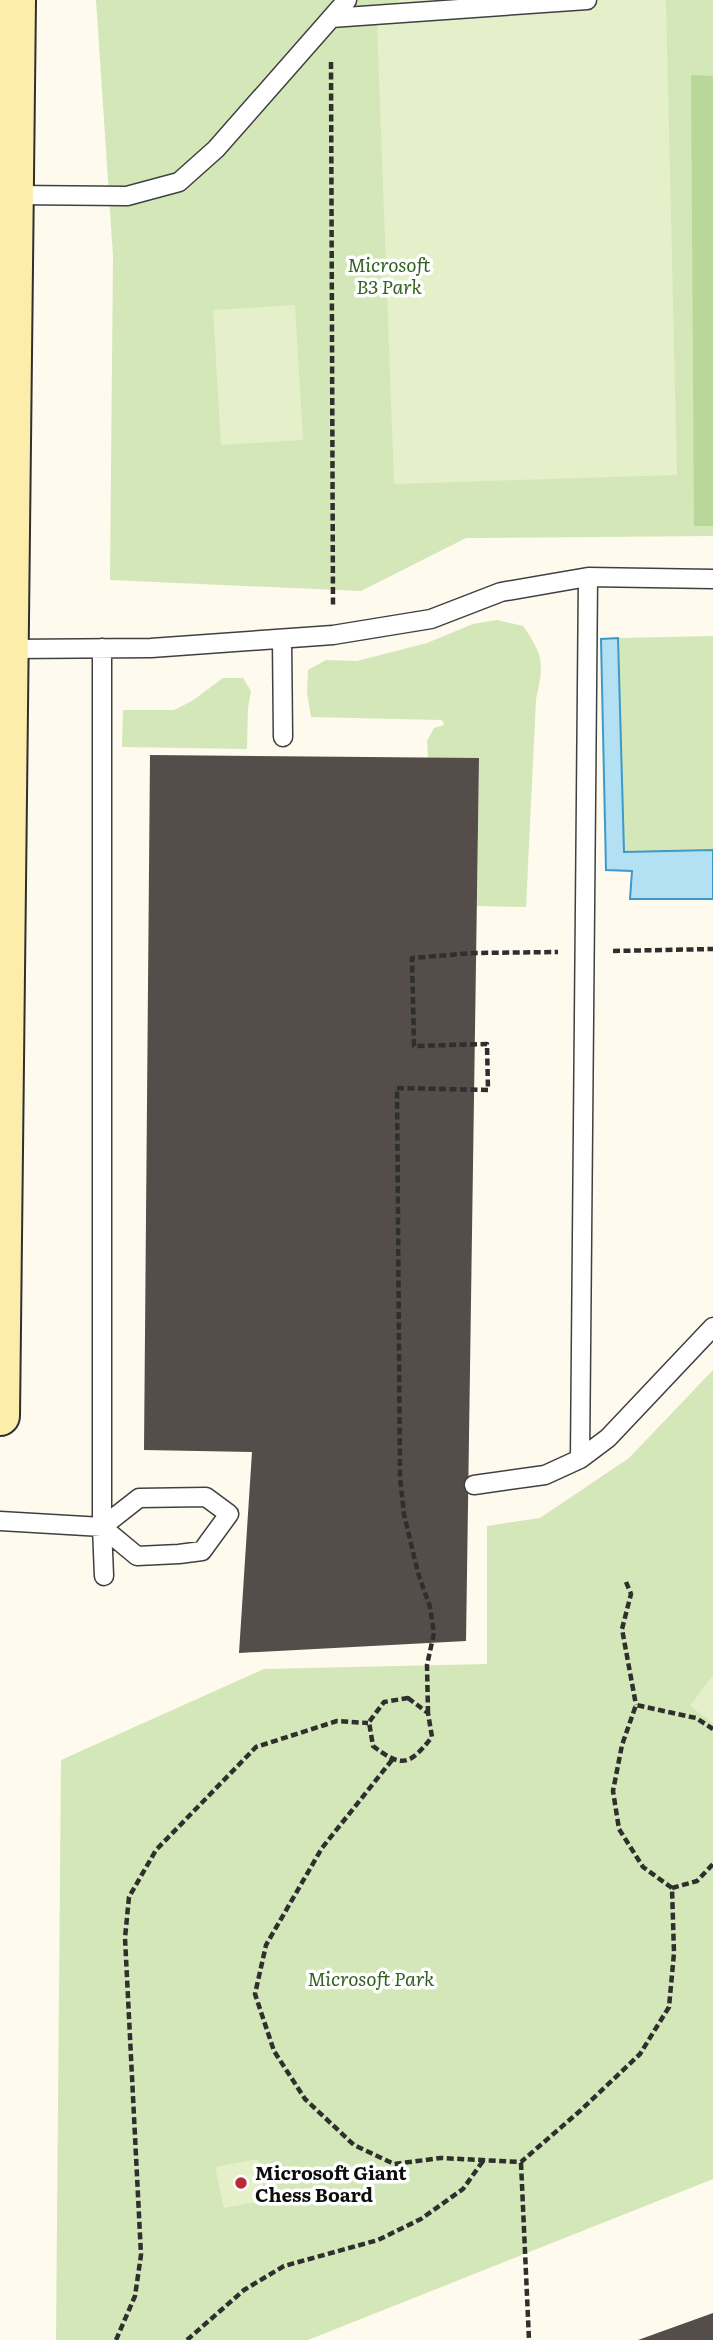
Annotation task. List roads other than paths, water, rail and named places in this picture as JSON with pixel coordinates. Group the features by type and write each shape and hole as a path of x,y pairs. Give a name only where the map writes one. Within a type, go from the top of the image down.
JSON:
{"main road":[{"path":"0,1416 16,0"}],"lane":[{"path":"14,195 127,196 179,181 216,149 347,0"},
{"path":"331,18 587,0"},
{"path":"9,649 151,648 333,635 431,618 501,592 588,577 713,579"},
{"path":"580,1459 588,577"},
{"path":"282,639 283,737"},
{"path":"102,648 104,1576"},
{"path":"474,1485 545,1475 580,1459 608,1437 713,1327"},
{"path":"0,1521 102,1527 137,1556 202,1551 234,1514 206,1497 139,1498 102,1527"}],"water":[{"path":"618,638 624,852 713,850 713,899 630,899 632,871 606,870 601,639"}],"place":[{"name":"Microsoft Giant Chess Board","path":"241,2183"}],"park label":[{"name":"Microsoft B3 Park","path":"389,275"},
{"name":"Microsoft Park","path":"371,1978"}]}
